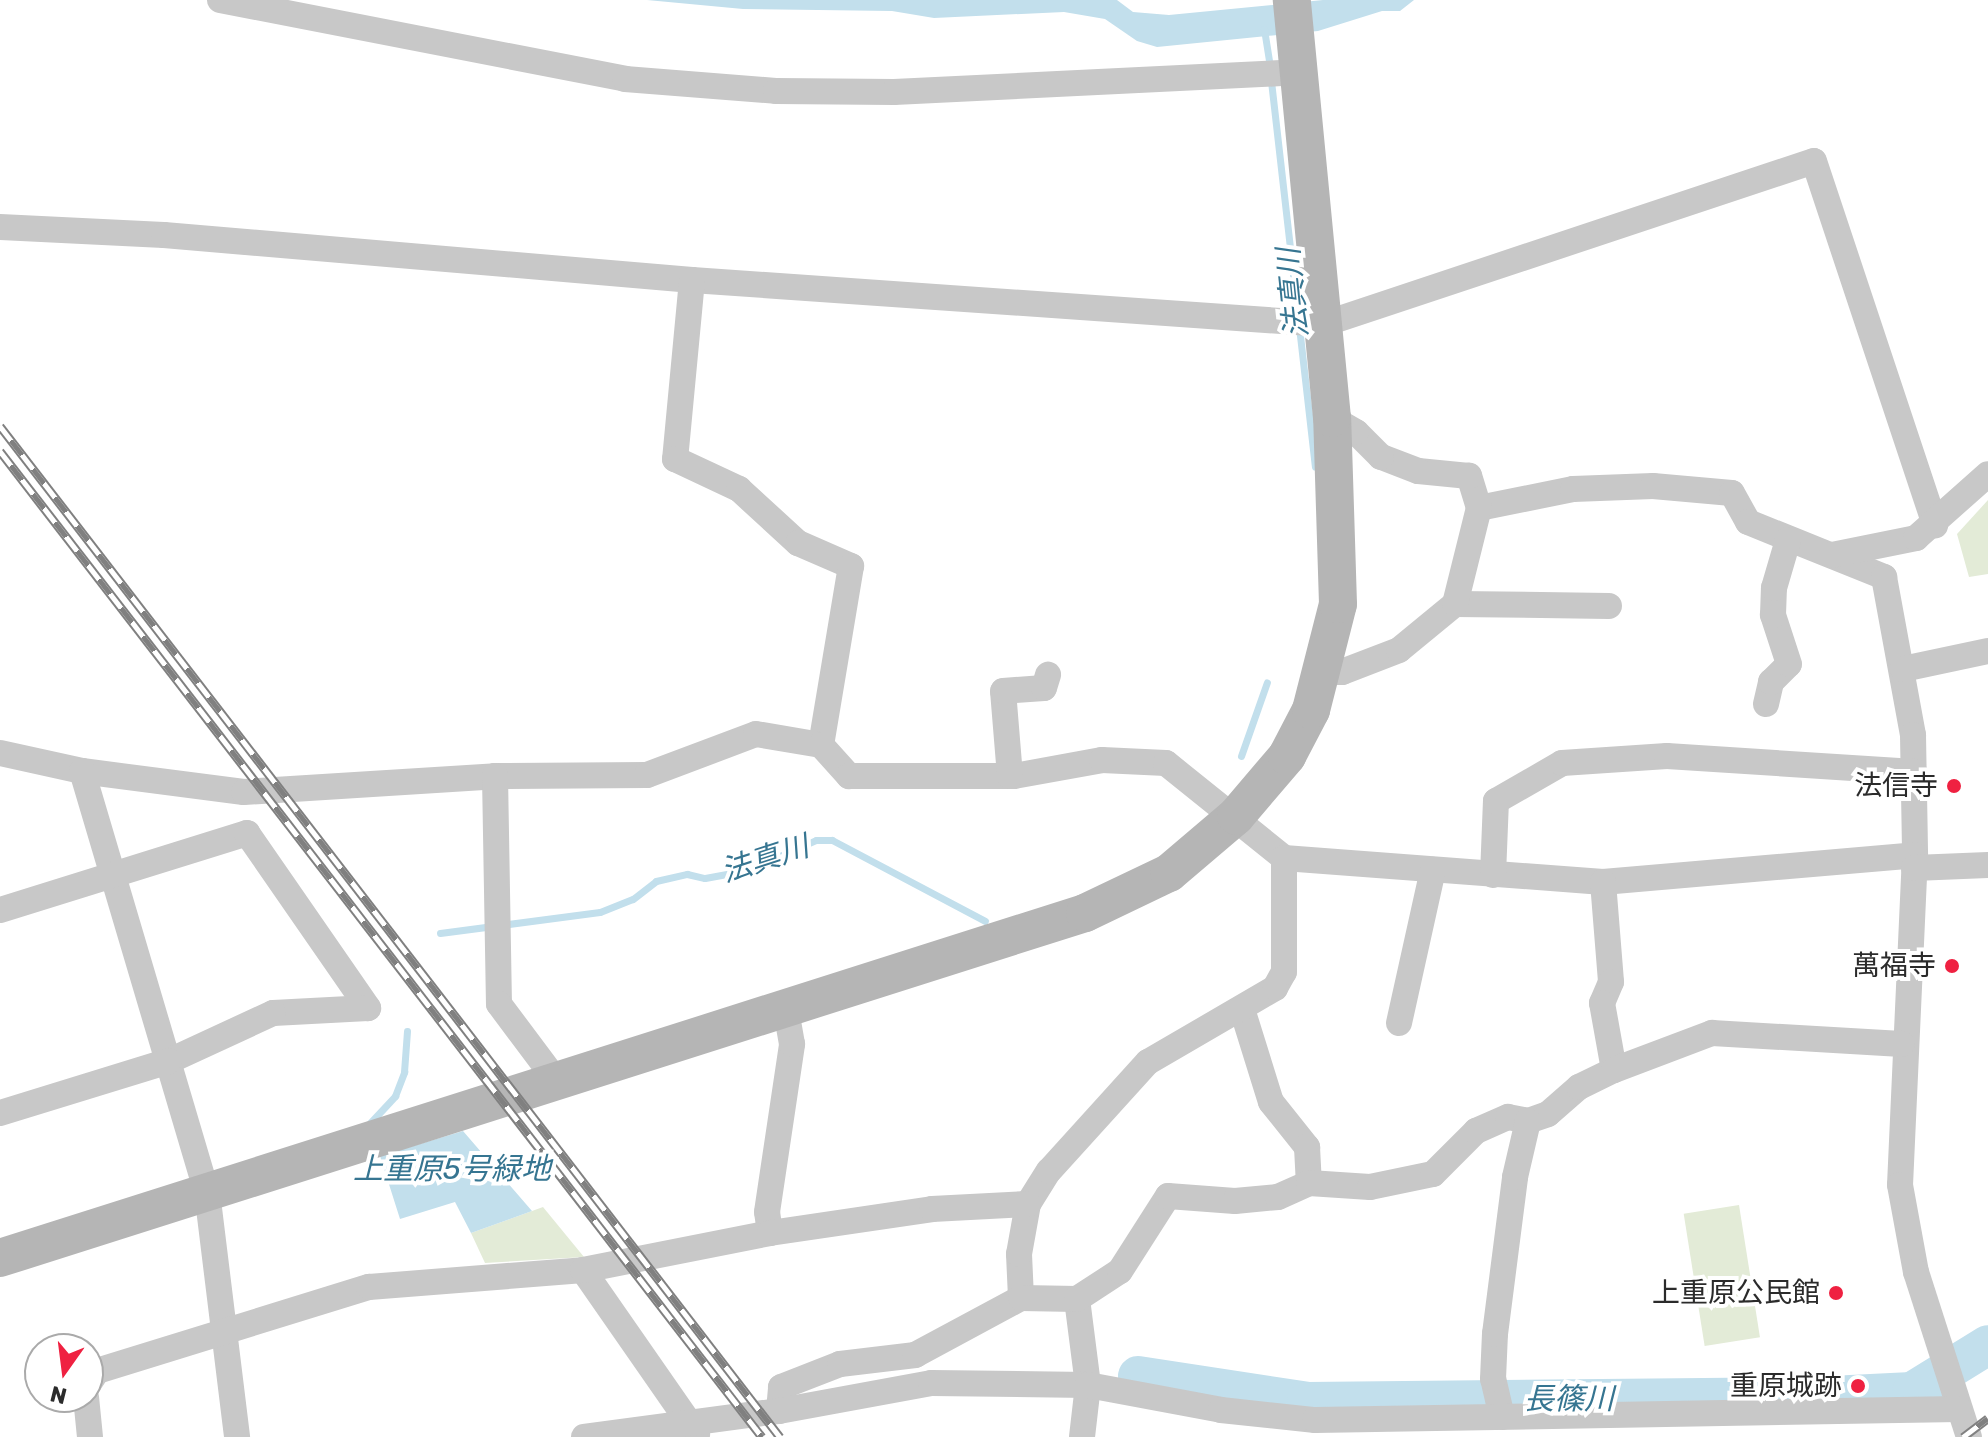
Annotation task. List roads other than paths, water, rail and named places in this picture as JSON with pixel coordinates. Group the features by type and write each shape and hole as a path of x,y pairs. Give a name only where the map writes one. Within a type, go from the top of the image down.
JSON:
{"street":[{"path":"220,0 625,79 776,91 894,92 1209,72 1280,73"},
{"path":"0,1258 786,1011 1085,913 1169,873 1236,816 1287,756 1311,710 1338,604 1332,418 1307,323 1280,73 1292,0"},
{"path":"0,227 164,235 692,280 1307,323 1814,161 1935,525"},
{"path":"692,280 675,459 739,489 798,543 851,566 821,745"},
{"path":"1321,672 1342,672 1399,650 1455,604 1479,508 1469,476 1418,471 1381,457 1356,432 1332,418"},
{"path":"1832,555 1916,538 1935,525 1988,474"},
{"path":"1479,508 1573,489 1653,486 1732,493 1748,522 1884,577 1903,669 1914,772 1914,861 1902,1044 1900,1185 1916,1272 1969,1437"},
{"path":"1766,704 1771,682 1789,664 1773,615 1774,588 1788,540"},
{"path":"1455,604 1609,606"},
{"path":"1903,669 1988,651"},
{"path":"1010,776 1003,691 1044,688 1048,675"},
{"path":"0,753 82,771 244,792 495,776 647,775 756,734 821,745 849,776 1010,776 1102,760 1166,763 1236,816 1284,858 1603,882 1914,861 1988,865"},
{"path":"1493,875 1496,801 1562,763 1667,756 1914,772"},
{"path":"82,771 116,872 207,1192 237,1437"},
{"path":"495,776 500,907 499,1004 558,1083"},
{"path":"0,910 247,833 368,1008 273,1013 169,1061 0,1113"},
{"path":"1021,1298 1019,1254 1028,1204 1049,1171 1148,1062 1275,988 1284,972 1284,858"},
{"path":"1399,1023 1433,870"},
{"path":"1603,882 1611,982 1602,1003 1614,1070"},
{"path":"1242,1009 1271,1102 1307,1147 1309,1183"},
{"path":"770,1233 767,1212 792,1044 786,1011"},
{"path":"779,1411 781,1387 840,1364 915,1355 1021,1298 1077,1299 1120,1271 1168,1196 1235,1201 1278,1197 1309,1183 1398,1184 1433,1174 1476,1131 1508,1117 1528,1121 1548,1114 1579,1087 1614,1070 1712,1033 1738,1031 1902,1044"},
{"path":"1489,1411 1515,1177 1528,1121"},
{"path":"104,1369 369,1287 583,1270 770,1233 932,1209 1028,1204"},
{"path":"583,1270 694,1429"},
{"path":"1077,1299 1088,1385 1082,1437"},
{"path":"584,1437 694,1429 931,1383 1088,1385 1221,1410 1315,1420 1489,1411 1959,1409"},
{"path":"88,1413 90,1437"}],"water":[{"path":"647,0 1117,0 1133,12 1169,15 1323,0 1414,0 1400,11 1382,11 1318,31 1157,47 1137,41 1105,19 1064,12 934,18 892,11 743,9"},
{"name":"上重原5号緑地","path":"463,1131 532,1211 471,1233 455,1202 400,1219 380,1156"}],"waterway":[{"name":"法真川","path":"1264,29 1270,68"},
{"name":"法真川","path":"1271,81 1315,466"},
{"name":"法真川","path":"1241,756 1267,682"},
{"name":"法真川","path":"440,933 600,912 633,899 656,881 687,874 705,878 748,870 816,840 832,840 985,921"},
{"name":"法真川","path":"370,1123 395,1096 404,1072 407,1031"},
{"name":"長篠川","path":"1138,1376 1307,1402 1810,1397 1912,1392 1988,1345"}],"railway":[{"path":"0,426 780,1437"},
{"path":"0,451 762,1437"},
{"path":"1963,1437 1988,1418"}],"place":[{"name":"法信寺","path":"1954,786"},
{"name":"萬福寺","path":"1952,966"},
{"name":"上重原公民館","path":"1836,1293"},
{"name":"重原城跡","path":"1858,1386"}]}
